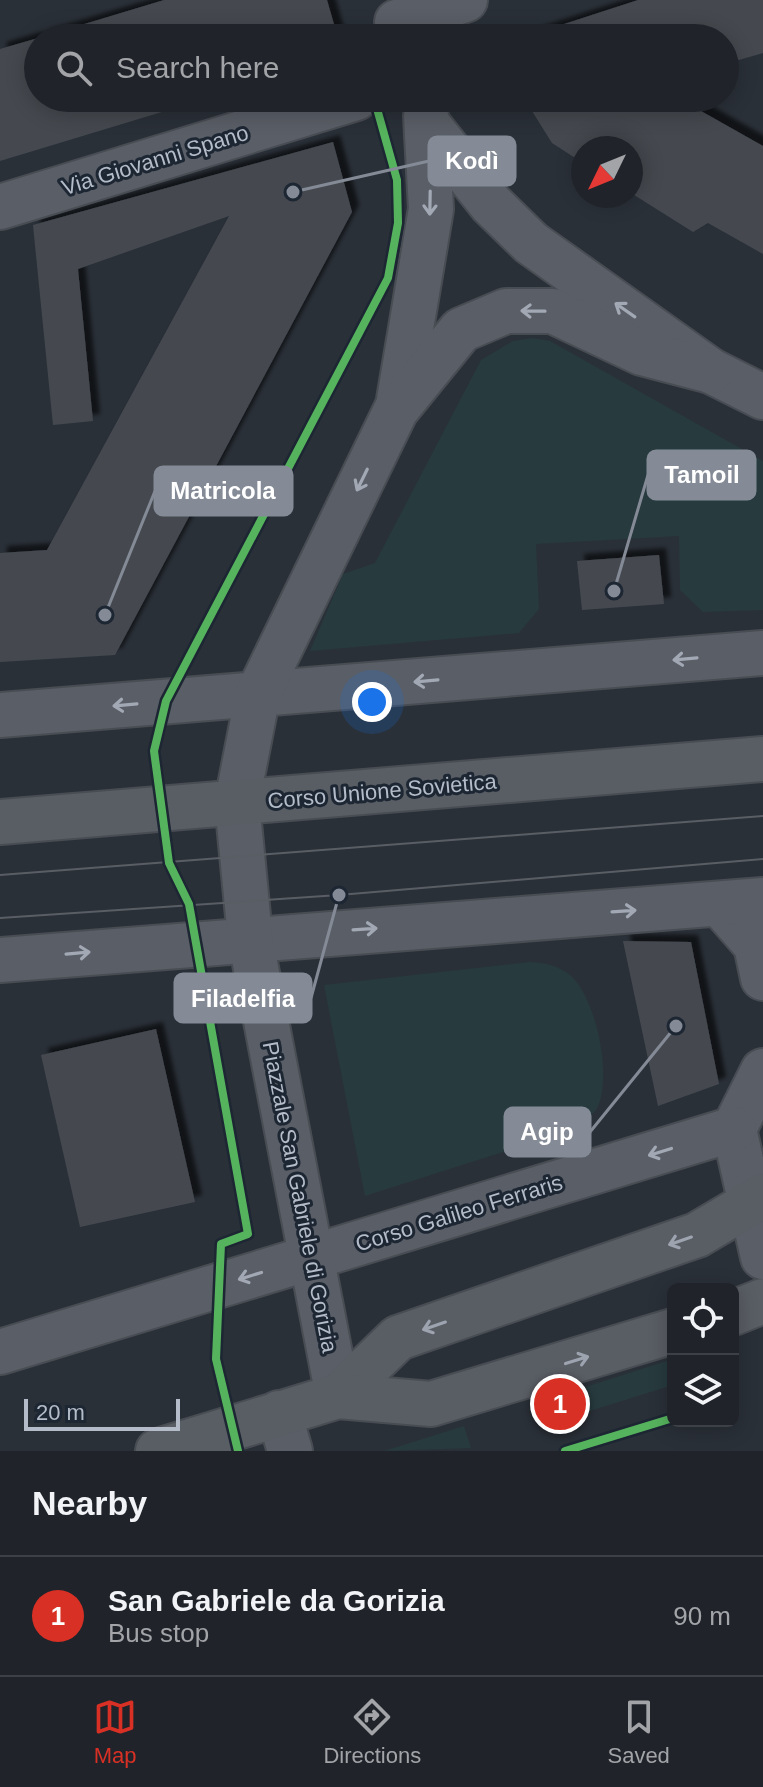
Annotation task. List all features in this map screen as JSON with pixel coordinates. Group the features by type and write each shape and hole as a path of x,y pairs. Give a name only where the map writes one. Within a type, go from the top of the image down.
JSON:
{"main road":[{"name":"Corso Unione Sovietica","path":"0,822 763,759"},
{"name":"Piazzale San Gabriele di Gorizia","path":"338,1396 398,1338 697,1235 756,1202"},
{"path":"739,1311 763,1301"},
{"path":"158,1451 284,1432 338,1396 431,1404 667,1333"}],"street":[{"path":"397,20 465,0"},
{"name":"Via Giovanni Spano","path":"0,207 310,112"},
{"name":"Piazzale San Gabriele di Gorizia","path":"424,112 491,204 531,243 711,371 763,397"},
{"name":"Piazzale San Gabriele di Gorizia","path":"396,410 416,315 431,209 424,112"},
{"name":"Piazzale San Gabriele di Gorizia","path":"338,1396 250,937 237,802 258,694 396,410 461,330 506,311 553,311 642,353 711,371"},
{"path":"0,715 763,653"},
{"path":"0,960 250,937 763,900"},
{"path":"720,904 756,945 763,978"},
{"path":"763,1071 734,1129 756,1202 763,1257"},
{"name":"Corso Galileo Ferraris","path":"0,1352 734,1129"}],"green space":[{"path":"532,338 550,341 763,461 763,610 703,612 680,590 679,536 536,544 539,609 519,633 310,651 343,574 375,563 481,360 513,341"},
{"path":"530,962 551,965 570,975 588,1001 603,1060 601,1096 596,1110 572,1130 365,1196 324,985"},
{"path":"667,1361 667,1387 580,1414 573,1391"},
{"path":"464,1426 471,1448 384,1451"}],"building":[{"path":"164,0 327,0 334,24 84,24"},
{"path":"638,0 763,0 763,53 739,60 739,24 564,24"},
{"path":"24,42 24,112 162,112 0,161 0,49"},
{"path":"533,112 703,112 763,146 763,254 708,223 693,232 643,201 643,136 571,136 571,155 552,143"},
{"path":"333,142 352,212 115,655 0,662 0,553 47,550 229,216 78,269 93,421 53,425 33,225"},
{"path":"659,555 664,604 582,610 577,561"},
{"path":"623,941 691,942 719,1084 658,1106"},
{"path":"156,1029 195,1202 80,1227 41,1055"}],"tram line":[{"path":"0,875 763,816"},
{"path":"0,918 339,895 763,859"}],"cycle path":[{"path":"238,1451 216,1359 221,1244 248,1234 189,904 169,863 154,751 166,701 388,278 398,223 397,180 378,112"},
{"path":"565,1451 667,1420"}],"place":[{"name":"Kodì","path":"293,192"},
{"name":"Tamoil","path":"614,591"},
{"name":"Matricola","path":"105,615"},
{"name":"Filadelfia","path":"339,895"},
{"name":"Agip","path":"676,1026"},
{"name":"San Gabriele da Gorizia","path":"560,1404"}]}
